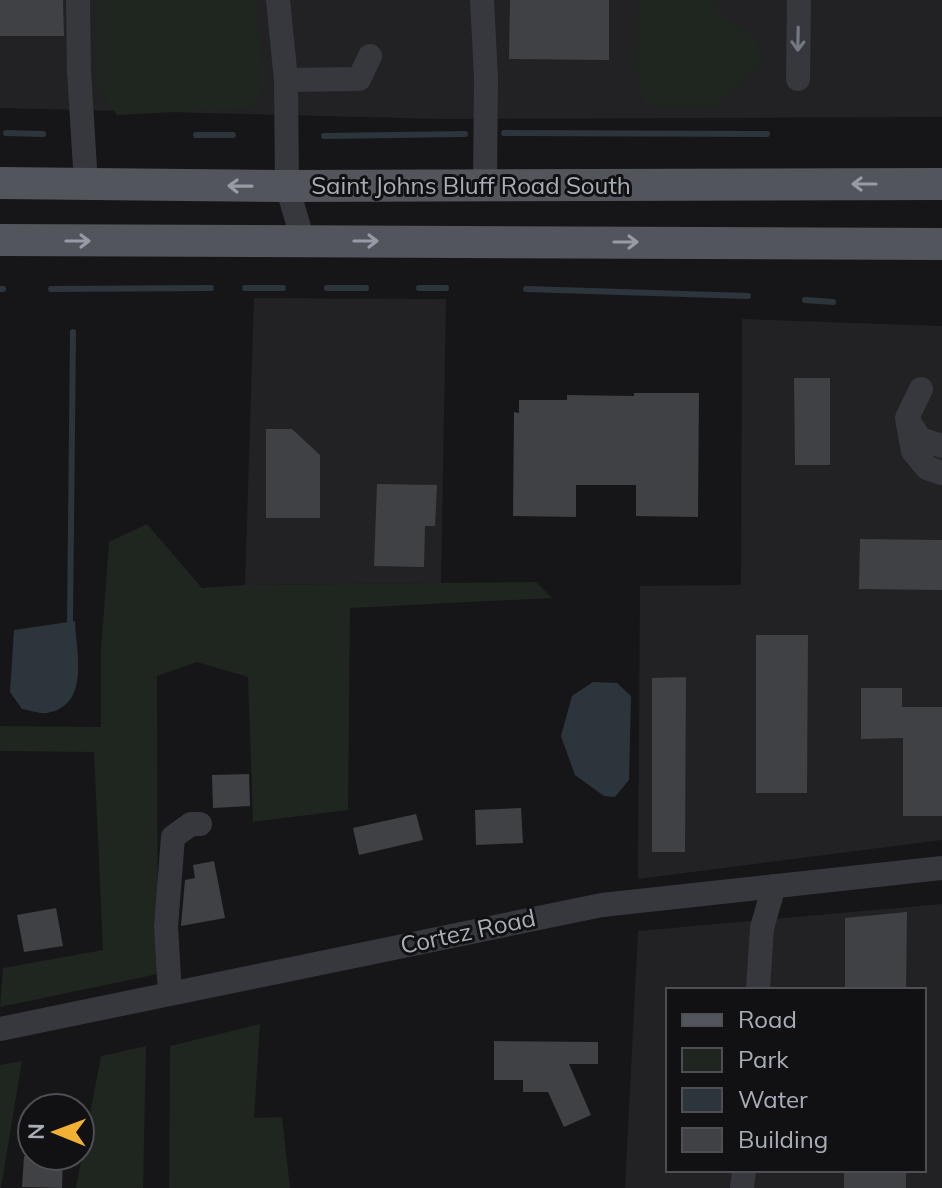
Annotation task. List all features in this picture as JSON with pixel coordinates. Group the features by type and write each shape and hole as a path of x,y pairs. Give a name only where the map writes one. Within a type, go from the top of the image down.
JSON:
{"main road":[{"name":"Saint Johns Bluff Road South","path":"0,183 287,186 942,184"},
{"path":"0,240 942,244"}],"street":[{"path":"78,0 86,184"},
{"path":"278,0 286,80 287,186 303,241"},
{"path":"482,0 486,77 485,186"},
{"path":"798,79 799,0"},
{"path":"286,80 359,79 370,56"},
{"path":"921,389 907,418 913,451 927,468 942,473"},
{"path":"907,418 920,439 942,446"},
{"path":"170,993 166,927 173,837 191,824 200,824"},
{"name":"Cortez Road","path":"0,1029 602,905 942,868"},
{"path":"758,988 762,928 774,886"}],"shaded area":[{"path":"0,0 942,0 942,117 442,119 0,108"},
{"path":"254,298 446,299 441,583 245,585"},
{"path":"742,319 942,326 942,840 638,879 640,586 741,585"},
{"path":"942,904 942,1188 625,1188 638,931"}],"green space":[{"path":"98,0 255,0 264,81 253,108 117,115 98,88"},
{"path":"638,0 714,0 714,10 756,40 763,62 714,107 645,105 637,71"},
{"path":"147,524 202,588 536,582 552,598 350,608 348,810 253,822 248,677 197,662 157,676 158,974 0,1007 3,968 103,950 94,752 0,751 0,726 101,727 101,650 109,542"},
{"path":"260,1024 254,1118 282,1117 290,1188 169,1188 170,1046"},
{"path":"146,1046 143,1188 76,1188 79,1172 96,1172 94,1092 101,1056"},
{"path":"22,1061 1,1188 0,1188 0,1065"}],"water":[{"path":"75,621 78,676 70,700 61,708 47,713 22,709 10,692 14,630"},
{"path":"593,682 617,683 631,696 629,780 615,797 604,796 575,775 561,736 572,696"}],"building":[{"path":"0,0 63,0 64,36 0,36"},
{"path":"510,0 609,0 609,60 509,59"},
{"path":"794,378 830,378 830,465 795,465"},
{"path":"634,393 699,393 698,517 636,516 636,485 576,485 576,517 513,516 514,412 519,413 519,400 567,400 567,395 634,396"},
{"path":"266,429 292,429 320,455 320,518 266,518"},
{"path":"377,484 437,485 435,526 425,526 424,567 374,566"},
{"path":"860,539 942,540 942,590 859,589"},
{"path":"756,635 808,635 807,793 756,793"},
{"path":"686,677 685,852 652,852 652,678"},
{"path":"861,688 902,688 902,707 942,707 942,816 903,816 903,738 861,739"},
{"path":"249,774 250,806 213,808 212,775"},
{"path":"521,808 523,843 476,845 475,810"},
{"path":"416,814 423,840 359,855 353,828"},
{"path":"214,861 225,918 181,926 185,880 195,878 193,865"},
{"path":"56,908 63,946 24,952 17,915"},
{"path":"907,912 906,988 845,988 845,918"},
{"path":"494,1041 598,1042 598,1064 569,1064 591,1115 564,1127 548,1092 523,1092 523,1080 494,1080"},
{"path":"23,1172 62,1172 62,1188 22,1187"},
{"path":"844,1172 906,1172 906,1188 844,1188"}],"waterway":[{"path":"6,133 43,134"},
{"path":"504,133 767,134"},
{"path":"324,136 465,134"},
{"path":"196,135 233,135"},
{"path":"51,289 211,288"},
{"path":"245,288 283,288"},
{"path":"327,288 366,288"},
{"path":"419,288 446,288"},
{"path":"526,289 748,296"},
{"path":"805,300 833,302"},
{"path":"70,621 73,332"}]}
